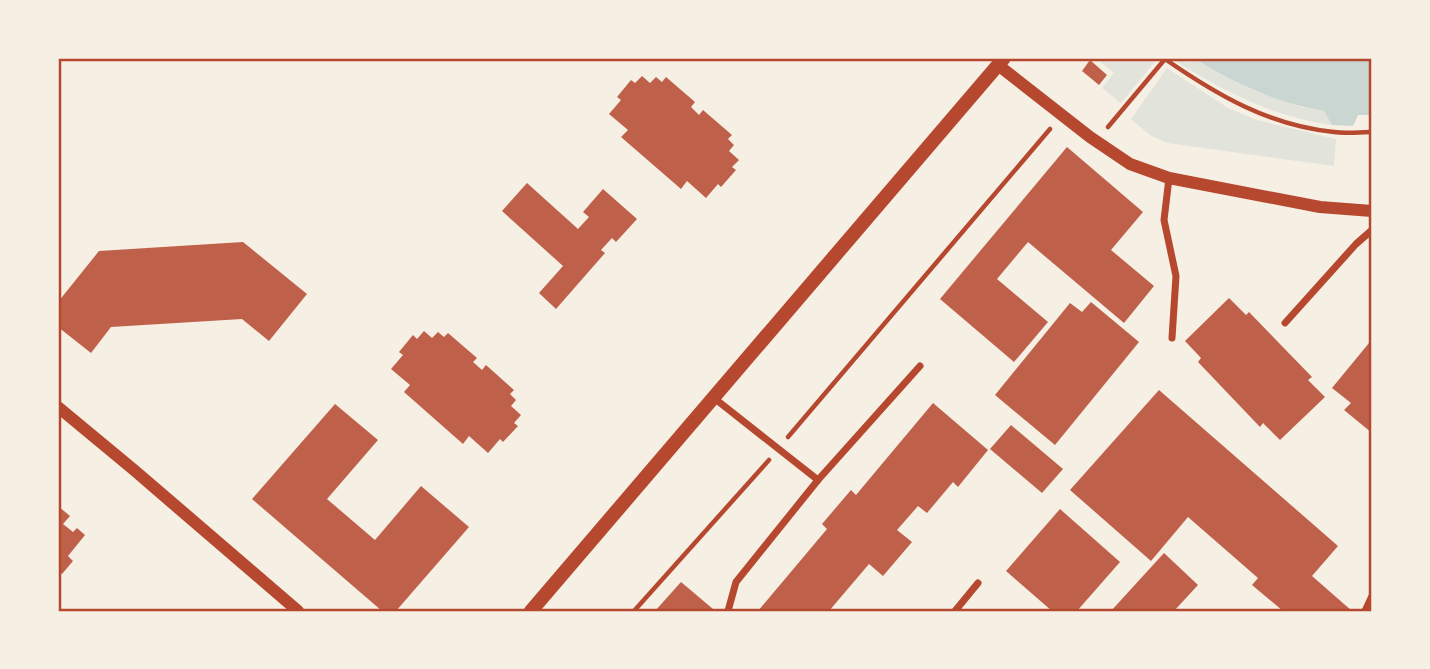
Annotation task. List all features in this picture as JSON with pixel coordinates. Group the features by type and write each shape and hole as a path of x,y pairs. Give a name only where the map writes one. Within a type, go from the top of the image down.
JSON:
{"main road":[{"path":"531,611 997,60"}],"street":[{"path":"997,60 1062,115 1130,164 1168,178 1320,207 1372,211"},
{"path":"1168,178 1164,220 1177,275 1172,338"},
{"path":"1285,323 1356,244 1372,230"},
{"path":"728,611 736,582 818,480 920,366"},
{"path":"713,397 818,480"},
{"path":"58,407 298,611"},
{"path":"955,611 978,583"},
{"path":"1365,611 1372,596"}],"path":[{"path":"1096,141 1124,111 1165,59 1210,90 1256,113 1311,129 1336,133 1372,132"},
{"path":"634,611 778,449 1062,115"}],"shaded area":[{"path":"1096,58 1157,59 1121,103 1102,88 1114,73"},
{"path":"1171,58 1194,58 1250,89 1301,107 1324,111 1332,125 1268,109 1209,81"},
{"path":"1194,58 1372,58 1372,115 1358,115 1353,126 1332,125 1324,111 1289,103 1256,91"},
{"path":"1167,68 1228,108 1257,120 1336,139 1334,166 1167,143 1150,135 1131,119"}],"building":[{"path":"1090,60 1107,75 1099,85 1082,71"},
{"path":"642,76 650,83 656,77 662,82 666,77 695,102 691,107 699,115 703,110 732,135 728,139 734,145 729,151 739,160 732,167 736,170 721,187 718,184 706,198 687,181 681,189 621,137 628,130 609,114 621,100 617,97 631,80 635,83"},
{"path":"1067,147 1143,212 1111,250 1154,286 1124,323 1028,242 997,279 1048,322 1014,362 940,299"},
{"path":"527,183 578,229 589,217 583,212 603,189 637,219 616,242 612,238 601,250 605,253 556,309 539,293 563,266 502,211"},
{"path":"243,242 307,294 269,341 242,319 111,327 91,353 58,327 58,302 99,251"},
{"path":"1229,298 1246,315 1249,312 1312,377 1308,380 1325,397 1280,440 1263,423 1260,427 1198,362 1201,358 1185,341"},
{"path":"1091,302 1139,342 1055,445 995,395 1070,303 1082,312"},
{"path":"424,331 432,338 438,332 444,337 448,333 477,358 473,362 482,370 486,365 514,390 510,394 516,400 511,406 521,415 514,423 518,426 503,442 500,439 488,453 469,436 463,444 404,392 410,385 391,369 403,355 399,352 413,335 417,339"},
{"path":"1369,343 1372,346 1372,433 1344,410 1351,403 1332,388"},
{"path":"1159,390 1338,546 1312,576 1352,611 1283,611 1252,585 1258,578 1188,517 1151,561 1070,490"},
{"path":"933,403 988,450 958,487 953,482 927,513 918,506 897,530 912,542 883,576 869,564 829,611 758,611 827,529 822,524 851,490 856,495"},
{"path":"335,404 378,440 327,499 375,540 421,486 469,527 396,611 382,611 252,499"},
{"path":"1011,425 1063,469 1042,493 990,449"},
{"path":"58,506 70,516 63,524 73,532 77,528 85,535 68,556 73,561 62,574 58,571"},
{"path":"1060,509 1120,562 1077,611 1052,611 1006,571"},
{"path":"1164,553 1198,585 1174,611 1111,611"},
{"path":"681,582 713,609 655,611"}]}
